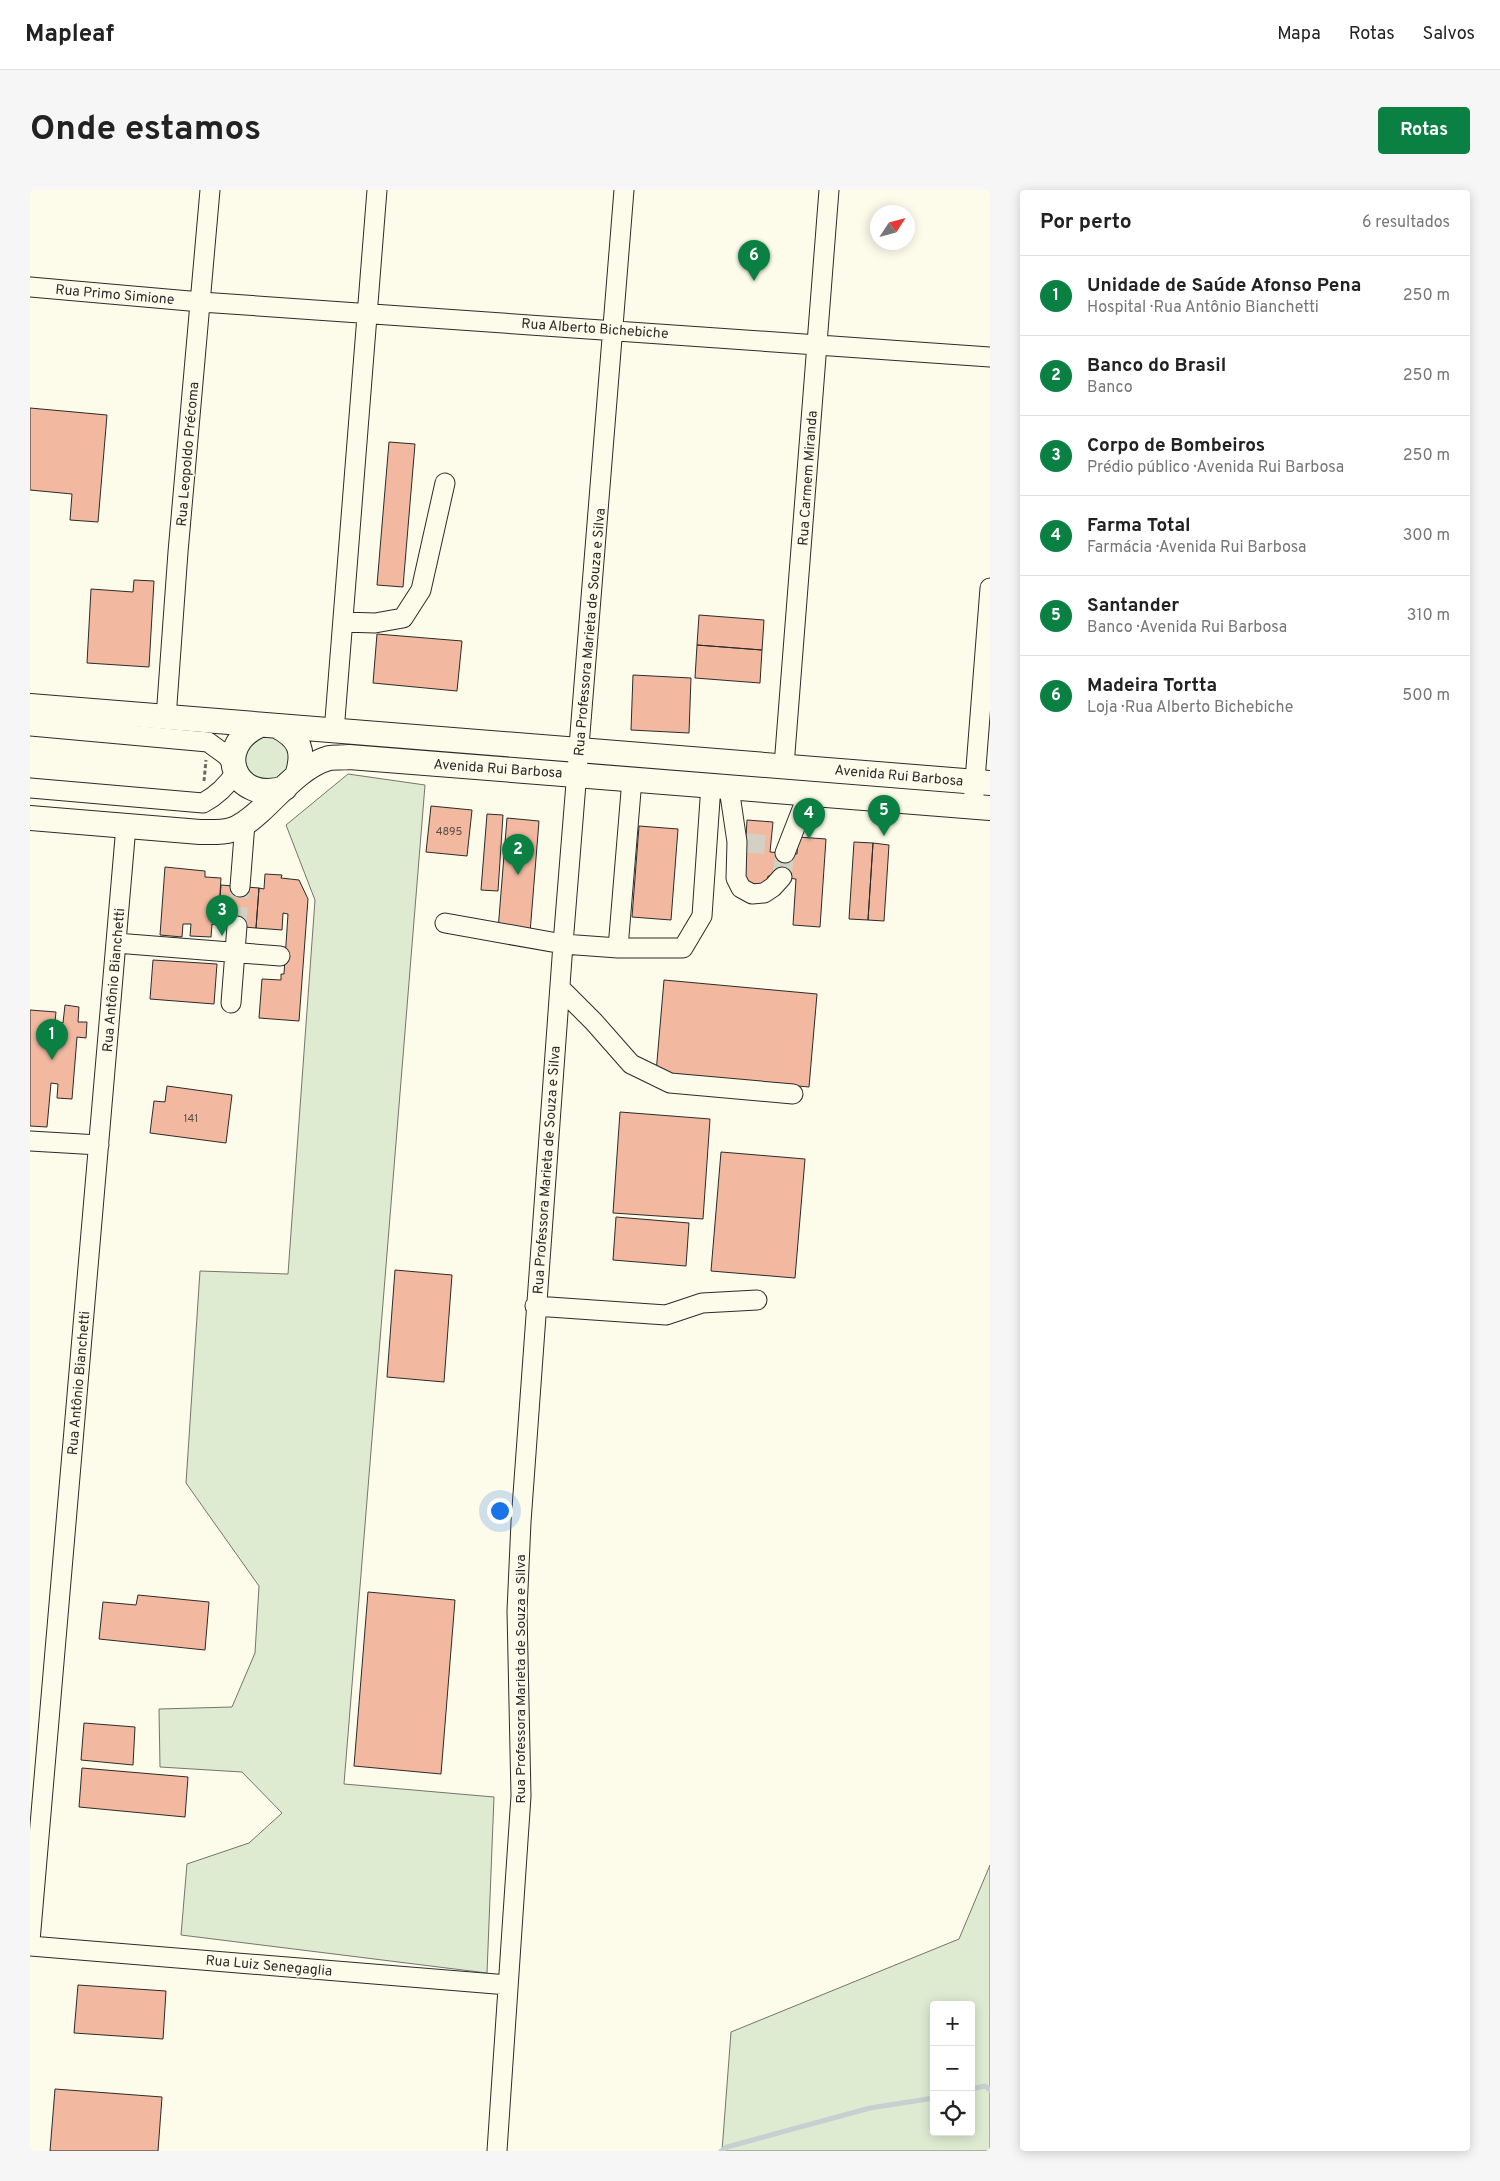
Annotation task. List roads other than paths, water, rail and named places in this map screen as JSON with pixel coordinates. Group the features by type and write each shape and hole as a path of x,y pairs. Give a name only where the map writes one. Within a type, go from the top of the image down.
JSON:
{"main road":[{"name":"Avenida Rui Barbosa","path":"30,706 334,732 982,782"},
{"path":"268,725 291,733 300,746 302,761 291,782 271,793 257,791 244,784 234,767 234,751 239,739 248,730 268,725"},
{"name":"Avenida Rui Barbosa","path":"30,818 218,832 231,830 244,823 313,765 330,758 348,757 981,807"}],"street":[{"name":"Rua Leopoldo Précoma","path":"166,718 178,552 210,190"},
{"path":"334,732 377,190"},
{"name":"Rua Professora Marieta de Souza e Silva","path":"497,2151 521,1796 517,1654 518,1569 535,1306 624,190"},
{"name":"Rua Carmem Miranda","path":"784,766 829,190"},
{"name":"Rua Primo Simione","path":"30,287 201,302"},
{"name":"Rua Alberto Bichebiche","path":"201,302 368,312 990,357"},
{"path":"343,622 375,624 403,618 421,590 445,483"},
{"path":"981,807 990,588"},
{"path":"30,726 208,742 226,755 234,767 222,790 203,803 30,788"},
{"path":"618,948 632,779"},
{"path":"445,923 563,944 618,948 683,948 702,916 720,786"},
{"path":"720,786 741,843 736,878 741,888 752,894 764,893 782,878"},
{"path":"781,848 808,794"},
{"path":"240,887 244,823"},
{"name":"Rua Antônio Bianchetti","path":"30,1941 126,826"},
{"path":"231,1003 237,926"},
{"path":"116,943 280,956"},
{"path":"560,988 594,1022 631,1064 670,1083 793,1094"},
{"path":"30,1141 99,1145"},
{"path":"535,1306 666,1315 702,1303 757,1300"},
{"name":"Rua Luiz Senegaglia","path":"30,1946 508,1984"}],"waterway":[{"path":"975,2088 985,2086 990,2090"},
{"path":"721,2151 727,2147 870,2108 930,2099"}],"tunnel":[{"path":"746,843 771,845"},
{"path":"782,877 785,853"},
{"path":"237,926 240,887"}],"place":[{"name":"Madeira Tortta","path":"754,281"},
{"name":"Santander","path":"884,836"},
{"name":"Farma Total","path":"809,839"},
{"name":"Banco do Brasil","path":"518,875"},
{"name":"Corpo de Bombeiros","path":"222,936"},
{"name":"Unidade de Saúde Afonso Pena","path":"52,1060"}]}
